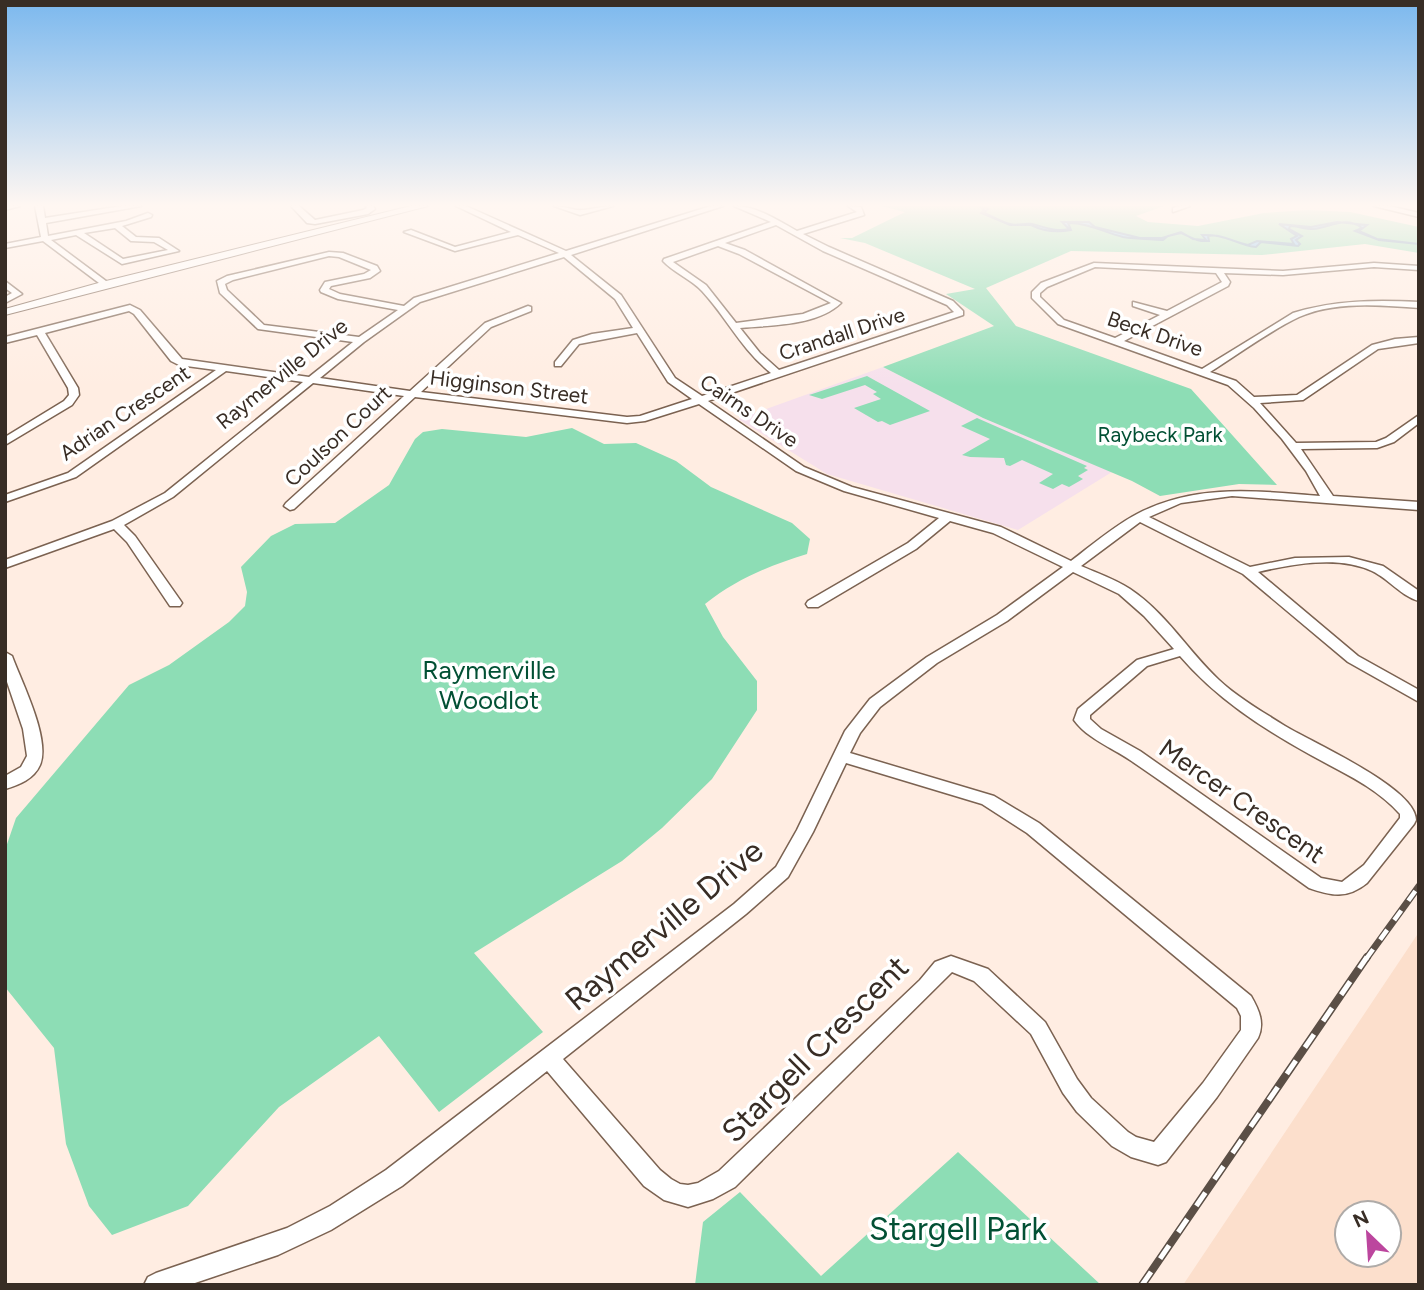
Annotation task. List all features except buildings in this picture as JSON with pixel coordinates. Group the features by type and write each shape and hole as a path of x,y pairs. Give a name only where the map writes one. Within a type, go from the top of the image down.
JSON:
{"main road":[{"path":"5,312 176,266"}],"street":[{"path":"82,266 106,284"},
{"path":"278,266 230,278 220,284 261,327 361,340"},
{"path":"369,266 376,271 367,276 328,285 324,290 338,296 403,308"},
{"name":"Raymerville Drive","path":"5,564 116,524 169,495 403,308 449,288 521,266"},
{"name":"Cairns Drive","path":"580,266 614,293 671,380 698,401 815,477 1014,537 1072,566"},
{"path":"674,266 702,286 760,360 779,375"},
{"path":"732,326 790,319 823,310 837,303 768,266"},
{"name":"Crandall Drive","path":"698,401 960,313 950,303 865,266"},
{"name":"Beck Drive","path":"1086,266 1044,285 1036,292 1036,298 1061,322 1205,371 1232,383 1253,400 1310,468 1328,499"},
{"name":"Beck Drive","path":"1120,266 1218,270"},
{"path":"1218,270 1291,272 1368,266"},
{"path":"1398,266 1419,268"},
{"path":"1117,341 1225,284 1218,270"},
{"path":"5,283 18,294 5,300"},
{"path":"1136,304 1166,314"},
{"path":"1205,371 1296,315 1312,309 1337,305 1419,305"},
{"name":"Adrian Crescent","path":"5,340 130,308 137,312 174,359 312,380"},
{"name":"Coulson Court","path":"290,506 488,325 528,309"},
{"path":"5,442 68,403 74,395 73,388 39,330"},
{"path":"558,364 576,342 640,330"},
{"path":"1253,400 1299,398 1376,347 1419,340"},
{"name":"Adrian Crescent","path":"5,499 72,475 225,368"},
{"name":"Higginson Street","path":"312,380 614,420 641,419 698,401"},
{"path":"1291,446 1377,445 1390,440 1419,418"},
{"name":"Raymerville Drive","path":"156,1285 280,1242 356,1203 394,1178 740,909 782,872 795,851 853,731 875,703 932,660 1002,618 1139,517 1178,500 1232,493 1419,506"},
{"path":"813,604 912,546 947,517"},
{"path":"1139,517 1248,571 1353,659 1419,697"},
{"path":"116,524 131,539 175,603"},
{"path":"1248,571 1281,562 1309,559 1365,564 1378,569 1419,597"},
{"name":"Mercer Crescent","path":"1072,566 1124,591 1139,603 1185,650 1204,674 1236,701 1388,793 1408,812 1408,820 1361,879 1344,889 1315,883 1134,755 1096,733 1082,720 1083,713 1142,663 1185,650"},
{"path":"5,656 36,747 33,764 25,774 5,783"},
{"name":"Stargell Crescent","path":"549,1058 652,1178 669,1193 686,1198 706,1192 727,1179 907,1005 933,976 951,964 981,975 1038,1028 1070,1086 1084,1105 1120,1139 1131,1146 1158,1154 1210,1090 1251,1032 1251,1015 1244,1002 1033,828 1012,814 988,800 841,756"}],"shaded area":[{"path":"883,367 983,418 1112,472 1018,530 827,474 738,419"},
{"path":"1419,932 1419,1285 1183,1285"}],"green space":[{"name":"Raybeck Park","path":"920,266 1036,266 986,288 1016,326 1191,389 1277,485 1239,484 1160,496 1132,481 983,418 883,367 994,326 946,294 975,289"},
{"path":"867,376 930,411 890,425 878,422 854,408 881,399 873,394 877,392 865,385 822,399 809,395"},
{"path":"977,418 1087,466 1084,468 1088,470 1078,476 1083,479 1069,487 1062,484 1053,489 1039,483 1053,474 1022,460 1010,466 1006,465 1004,458 962,455 990,439 961,426"},
{"name":"Raymerville Woodlot","path":"572,428 604,444 636,443 676,461 711,487 792,523 810,539 807,554 753,574 705,604 723,637 757,681 757,710 712,779 662,828 622,861 474,953 543,1032 439,1112 379,1036 279,1107 188,1206 112,1235 89,1206 66,1144 54,1048 5,987 5,850 16,818 129,685 169,665 229,622 245,606 247,592 241,567 271,536 295,524 335,523 389,485 415,439 423,432 442,429 526,437"},
{"name":"Stargell Park","path":"958,1152 1101,1285 695,1285 703,1222 740,1192 821,1276"}],"railway":[{"path":"1366,959 1419,886"},
{"path":"1142,1285 1367,957"}]}
